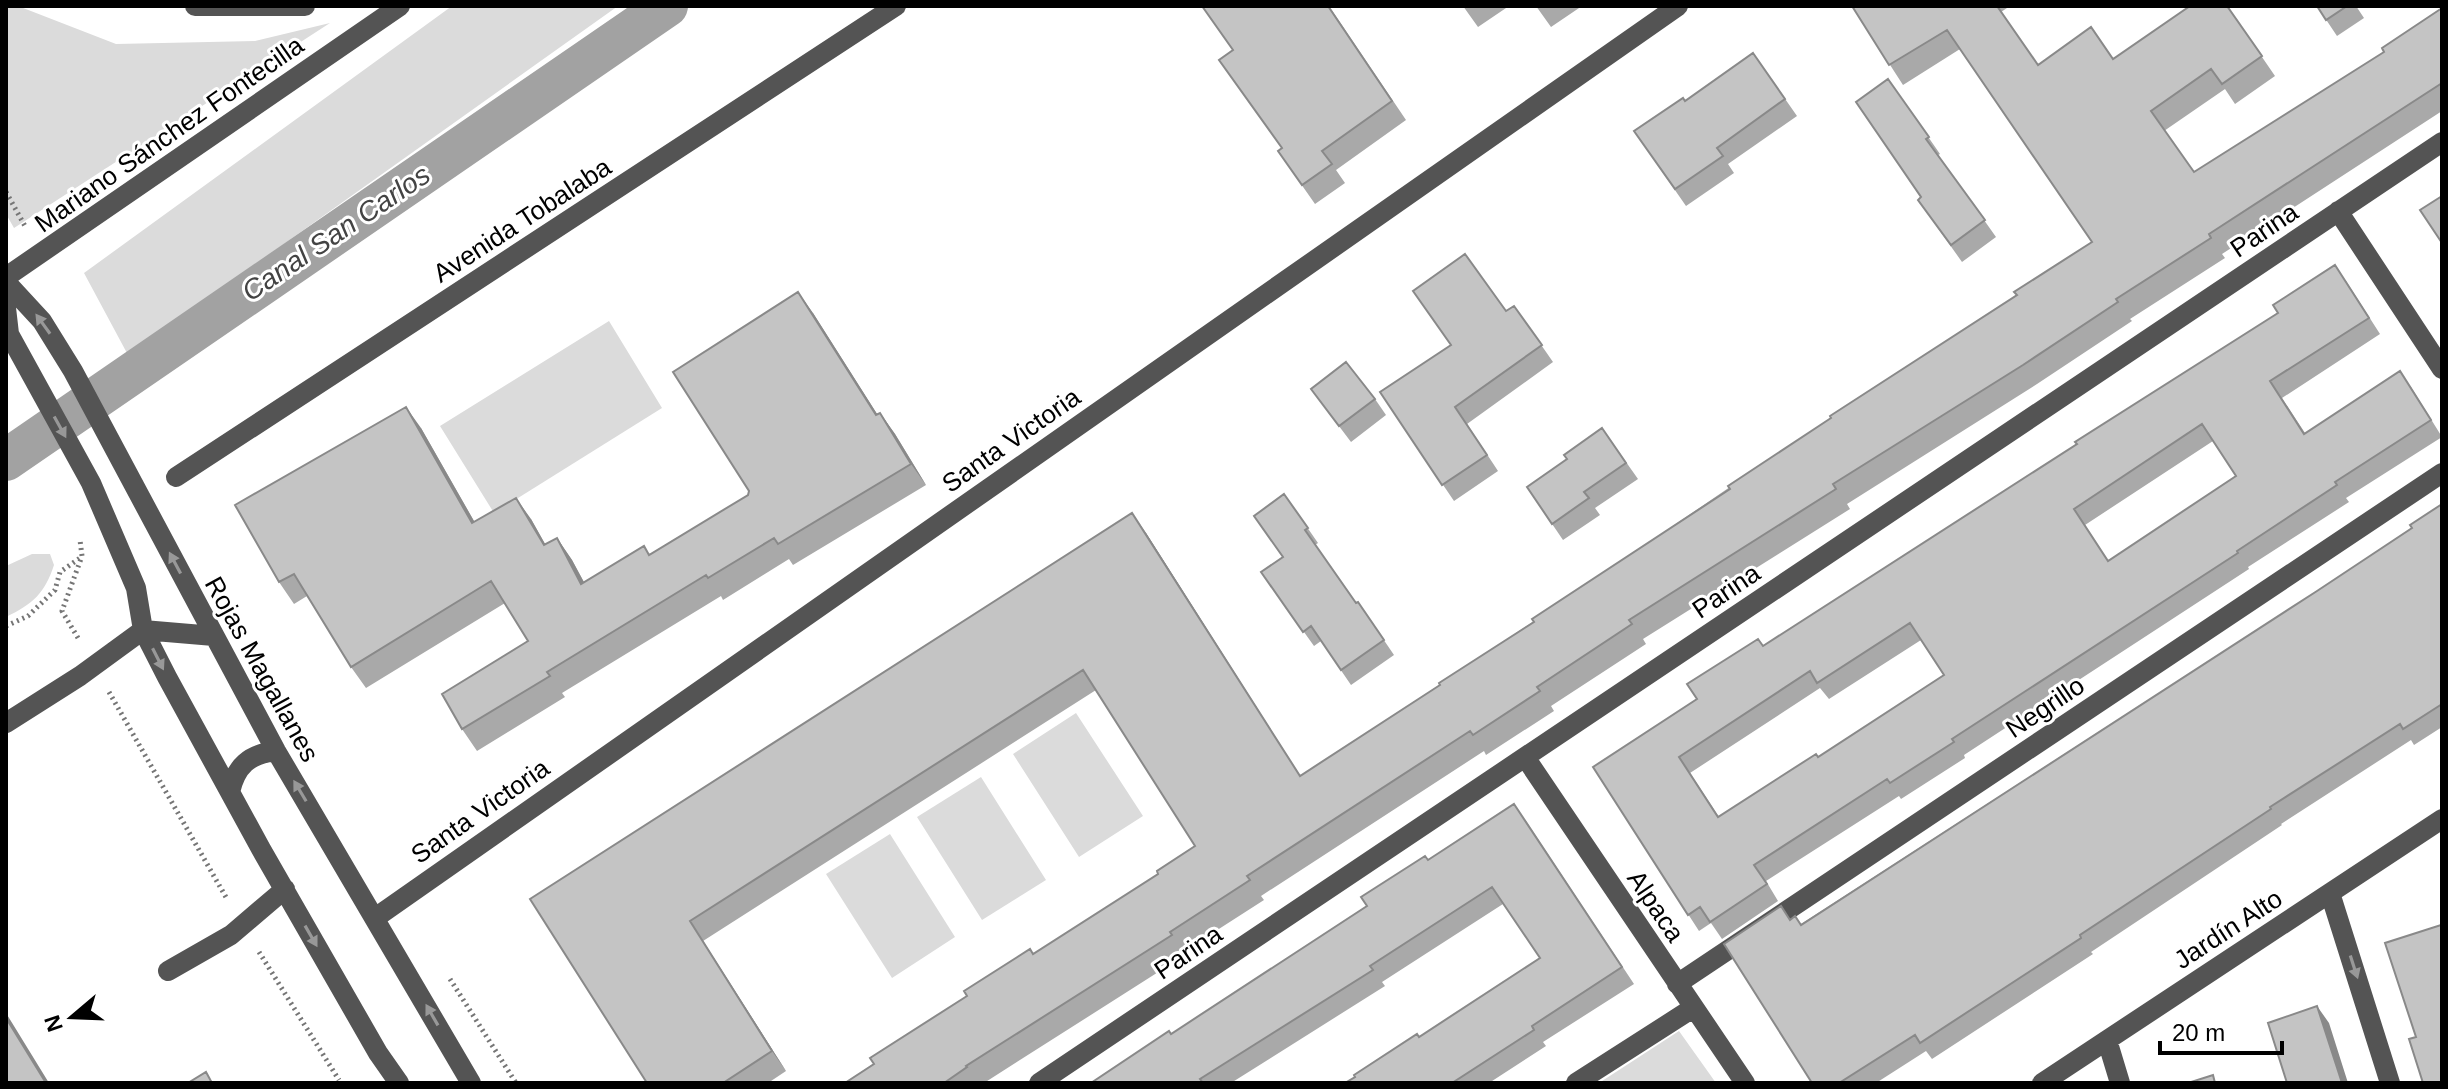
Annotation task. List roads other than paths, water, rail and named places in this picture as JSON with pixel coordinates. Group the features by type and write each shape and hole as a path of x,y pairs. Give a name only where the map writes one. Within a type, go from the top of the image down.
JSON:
{"street":[{"path":"195,6 305,6"},
{"name":"Mariano Sánchez Fontecilla","path":"6,280 400,6"},
{"name":"Avenida Tobalaba","path":"176,477 896,6"},
{"name":"Santa Victoria","path":"375,918 1678,6"},
{"name":"Parina","path":"1039,1083 2442,142"},
{"path":"2338,211 2442,369"},
{"name":"Rojas Magallanes","path":"6,280 42,321 73,371 276,751 471,1083"},
{"path":"6,308 9,334 84,469 114,535 136,588 143,630 230,792 378,1053 399,1083"},
{"name":"Negrillo","path":"1677,984 2442,473"},
{"path":"6,723 143,630 214,636"},
{"path":"230,792 234,775 244,762 259,753 276,751"},
{"name":"Alpaca","path":"1525,757 1745,1083"},
{"name":"Jardín Alto","path":"2042,1083 2442,819"},
{"path":"168,971 231,935 285,889"},
{"path":"2330,893 2390,1083"},
{"path":"1576,1083 1693,1008"},
{"path":"2107,1040 2120,1083"}],"waterway":[{"name":"Canal San Carlos","path":"6,460 667,6"}]}
